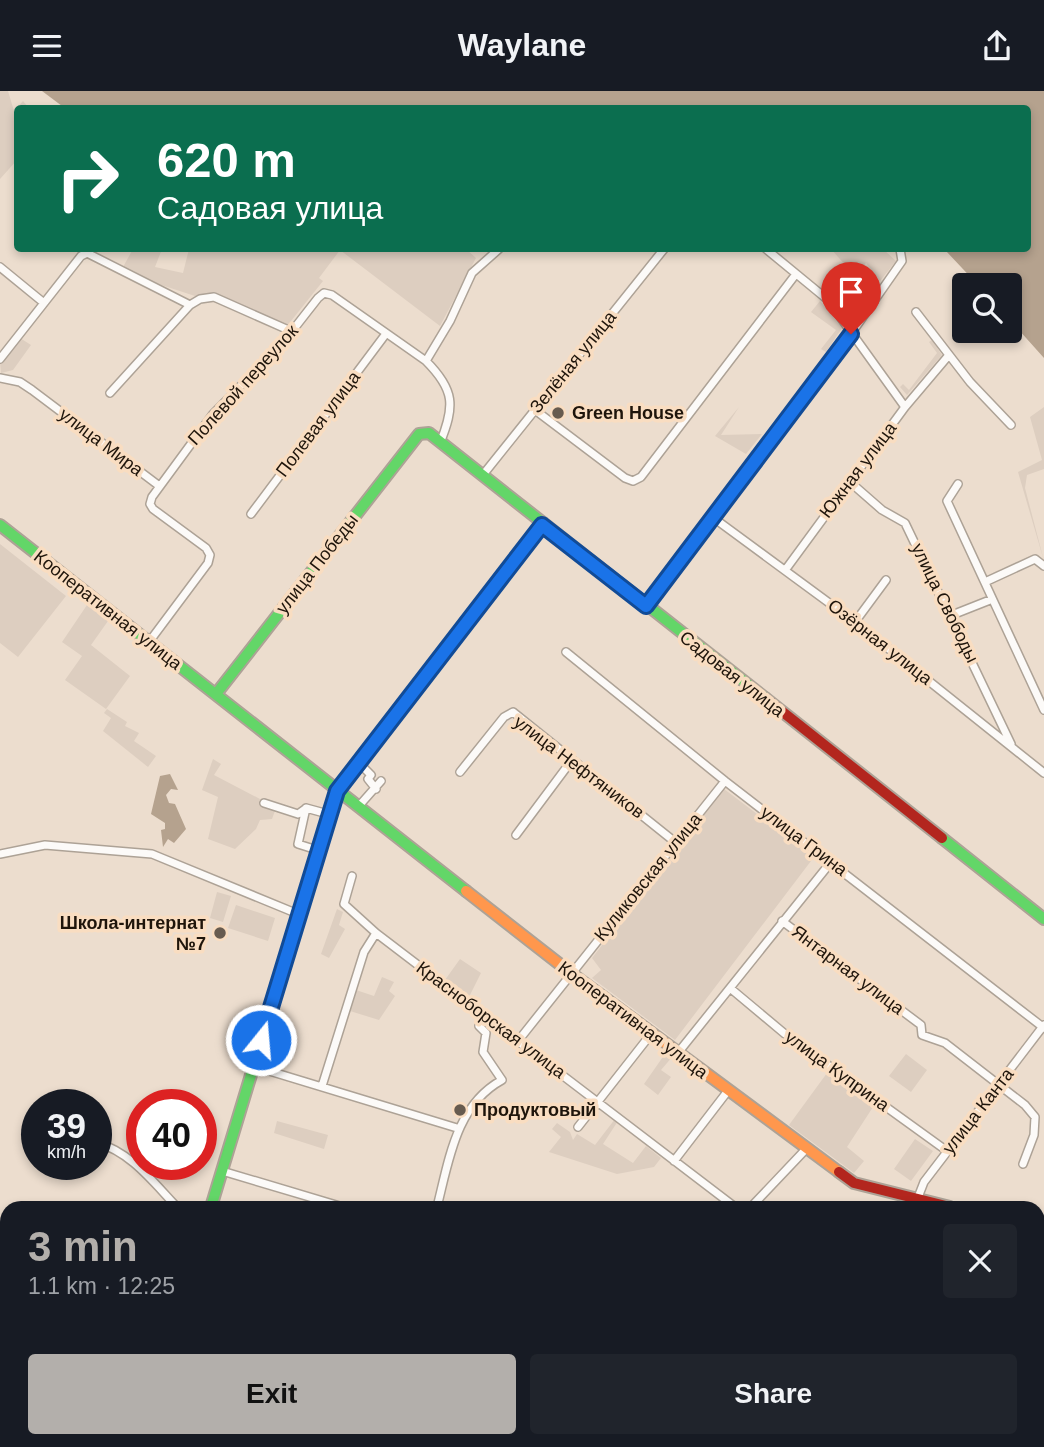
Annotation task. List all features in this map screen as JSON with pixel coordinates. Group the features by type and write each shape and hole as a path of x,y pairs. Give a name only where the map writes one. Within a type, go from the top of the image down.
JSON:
{"street":[{"path":"426,361 450,321 472,273 496,252"},
{"name":"Зелёная улица","path":"482,476 662,252"},
{"name":"Южная улица","path":"770,252 828,300 905,407 786,569"},
{"path":"646,606 711,516 851,334 902,261 900,252"},
{"path":"0,359 81,256 93,255 190,305"},
{"path":"0,267 44,303"},
{"path":"535,410 633,481 641,477 796,274"},
{"name":"Полевой переулок","path":"158,485 213,414 293,332 317,298 324,293 332,295 385,335"},
{"path":"110,393 190,305 200,299 214,297 293,332"},
{"path":"916,312 949,355 1011,425"},
{"path":"385,335 426,361 439,374 452,406 440,443"},
{"name":"Полевая улица","path":"251,514 385,335"},
{"path":"905,407 949,355"},
{"name":"улица Мира","path":"0,378 20,382 32,390 158,485 150,504 153,509 206,548 210,555 208,563 149,642"},
{"name":"Садовая улица","path":"419,434 429,433 542,525 1044,919"},
{"name":"улица Победы","path":"216,694 419,434"},
{"name":"улица Свободы","path":"850,482 882,510 905,523 952,615 1013,748"},
{"path":"958,484 947,501 985,582 990,600 1014,641 1044,710"},
{"name":"Озёрная улица","path":"711,516 855,622 1044,773"},
{"name":"Кооперативная улица","path":"0,525 570,973 727,1092 854,1183 922,1201"},
{"path":"213,1201 337,791 357,761 542,525"},
{"path":"985,582 1027,561 1035,559 1044,565"},
{"path":"855,622 886,580"},
{"path":"952,615 990,600"},
{"name":"улица Грина","path":"566,652 725,781 1043,1026"},
{"name":"улица Нефтяников","path":"460,772 504,717 513,712 675,842"},
{"path":"516,835 572,760"},
{"path":"357,761 371,775 368,779 376,789"},
{"path":"358,807 381,781"},
{"name":"Куликовская улица","path":"518,1041 725,781"},
{"path":"264,803 298,814 306,808"},
{"path":"306,808 328,814"},
{"path":"306,808 298,844 317,850"},
{"path":"0,854 45,845 152,854 298,914"},
{"path":"677,1054 831,862"},
{"name":"Красноборская улица","path":"352,876 344,904 376,933 727,1201"},
{"name":"Янтарная улица","path":"782,921 921,1025 922,1035 945,1043 999,1084 1035,1117 1034,1135 1023,1164"},
{"path":"322,1087 364,952 376,933"},
{"name":"улица Куприна","path":"730,988 785,1034 947,1151"},
{"path":"439,1201 457,1128 474,1102 502,1080 483,1052 486,1033 479,1026"},
{"name":"улица Канта","path":"917,1200 923,1182 1043,1026"},
{"path":"578,1127 651,1034"},
{"path":"253,1066 457,1128"},
{"path":"674,1161 727,1092"},
{"path":"112,1147 131,1158 171,1201"},
{"path":"757,1201 807,1149"},
{"path":"222,1171 323,1201"}],"shaded area":[{"path":"0,91 8,91 14,111 14,163 0,179"},
{"path":"42,91 1044,91 1044,358 1022,333 1022,273 967,273 947,252 1031,252 1031,105 61,105"},
{"path":"131,252 161,252 155,267 183,273 188,252 338,252 319,278 323,281 287,326 140,278 123,267"},
{"path":"343,252 469,252 476,258 440,326"},
{"path":"834,252 886,252 896,261 880,281 866,263 855,276"},
{"path":"820,301 842,328 826,352 821,349 836,330 811,312"},
{"path":"20,338 31,345 13,370 1,373 0,361"},
{"path":"932,340 942,355 907,395 900,387 903,384 909,390 937,353 929,342"},
{"path":"739,407 721,435 762,434 746,454 715,436"},
{"path":"1044,407 1044,469 1027,475 1025,488 1044,561 1018,472 1042,460 1030,417"},
{"path":"0,544 66,596 18,657 0,643"},
{"path":"87,605 108,621 91,645 130,676 106,709 65,680 82,656 62,642"},
{"path":"107,709 127,722 125,726 139,733 134,741 156,756 148,767 103,731 111,718 104,713"},
{"path":"213,759 221,764 214,775 260,799 259,802 276,808 272,819 260,820 256,829 235,849 208,839 218,797 202,790"},
{"path":"170,774 178,790 171,789 166,795 169,803 175,804 186,829 174,843 168,839 163,847 161,830 165,829 165,823 151,814 160,776"},
{"path":"724,789 814,857 675,1040 592,978 601,970 592,958"},
{"path":"217,892 231,896 223,922 210,918"},
{"path":"236,905 275,918 268,941 228,928"},
{"path":"337,909 343,912 339,925 345,929 329,958 321,954"},
{"path":"460,959 481,973 469,997 445,980"},
{"path":"382,977 394,982 389,991 395,996 379,1020 350,1011 356,990 374,996"},
{"path":"667,1051 673,1056 661,1070 671,1077 658,1095 644,1084"},
{"path":"906,1054 927,1070 911,1092 889,1076"},
{"path":"827,1073 873,1107 847,1147 864,1161 854,1173 789,1125"},
{"path":"615,1119 618,1121 603,1144 633,1163 646,1146 661,1158 654,1167 617,1174 549,1152 561,1137 552,1129 557,1123 570,1132 573,1140 577,1134 595,1145"},
{"path":"277,1121 328,1135 324,1149 274,1133"},
{"path":"915,1139 933,1151 911,1181 894,1169"}],"traffic: fast":[{"path":"216,694 419,434 429,433 765,698"},
{"path":"0,525 466,891"},
{"path":"213,1201 337,791"},
{"path":"942,838 1044,919"}],"traffic: slow":[{"path":"466,891 571,973 839,1172"}],"traffic: jam":[{"path":"765,698 942,838"},
{"path":"839,1172 854,1183 926,1201"}],"place":[{"name":"Green House","path":"558,413"},
{"name":"Школа-интернат №7","path":"220,933"},
{"name":"Продуктовый","path":"460,1110"}],"route":[{"path":"261,1040 337,791 350,770 542,525 646,606 711,516 851,334"}]}
